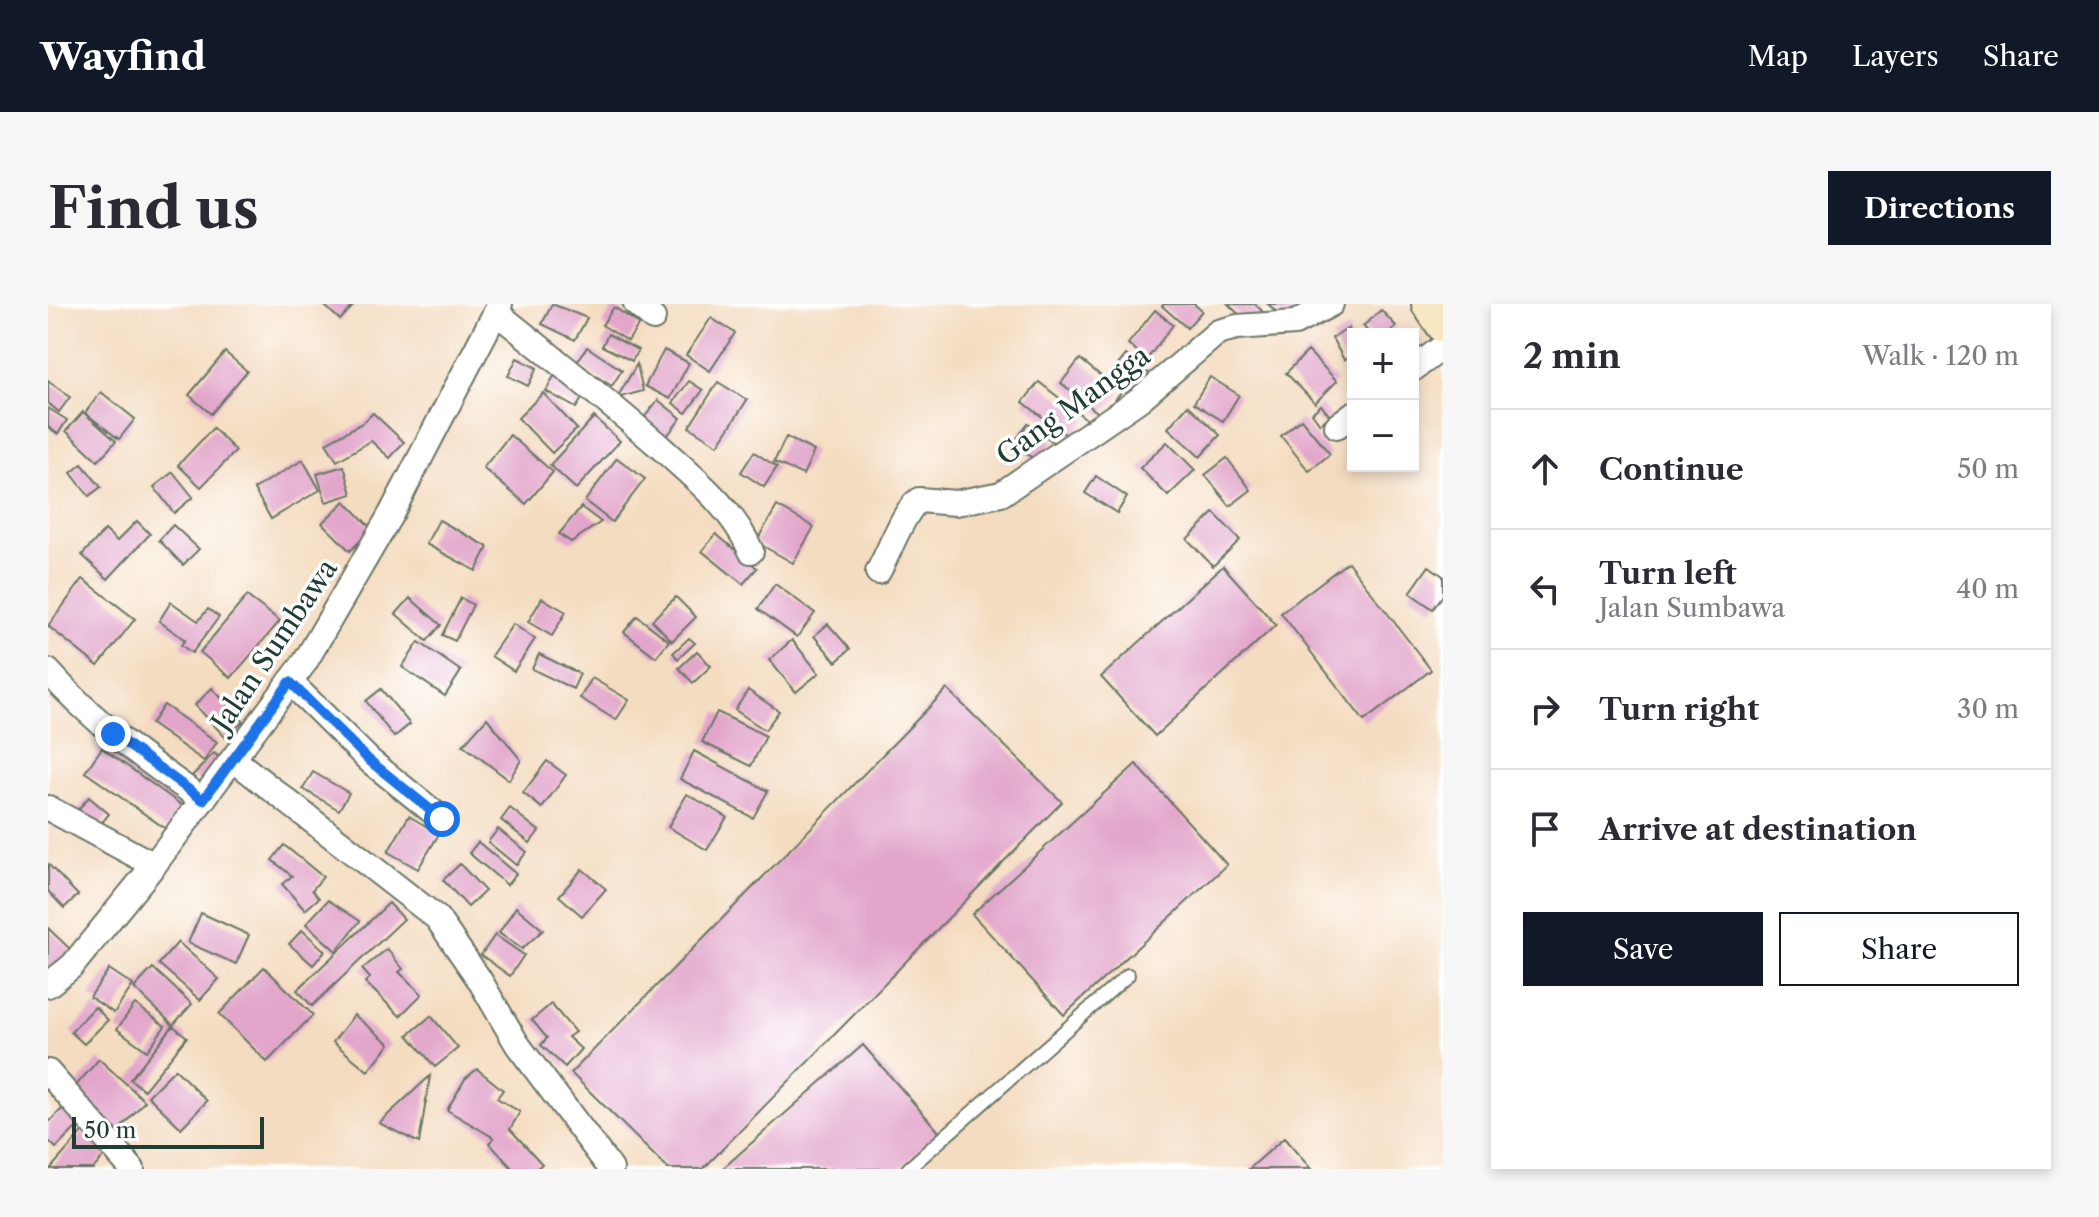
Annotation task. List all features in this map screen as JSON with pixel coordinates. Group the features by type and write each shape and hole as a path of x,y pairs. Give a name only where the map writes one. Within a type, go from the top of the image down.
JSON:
{"street":[{"name":"Gang Mangga","path":"878,572 896,541 904,514 919,500 956,503 1001,494 1140,399 1218,332 1237,327 1295,323 1331,304"},
{"path":"499,309 709,491 733,518 751,551"},
{"name":"Jalan Sumbawa","path":"48,985 72,966 154,865 290,682 360,570 499,309"},
{"path":"1419,359 1440,325"},
{"path":"48,671 76,703 113,734 203,800"},
{"path":"290,682 370,761 442,819"},
{"path":"233,759 437,918 479,979 517,1044 611,1169"},
{"path":"48,808 154,865"},
{"path":"48,1072 132,1169"}],"lane":[{"path":"908,1169 1128,975"}],"building":[{"path":"323,304 355,304 340,320"},
{"path":"552,304 587,318 575,340 542,324"},
{"path":"1194,304 1202,311 1187,328 1162,306"},
{"path":"1228,304 1255,304 1262,311 1249,324"},
{"path":"1268,304 1305,304 1288,323"},
{"path":"614,307 639,324 628,341 602,325"},
{"path":"1155,310 1173,325 1147,359 1128,344"},
{"path":"1381,310 1396,326 1365,328 1363,326"},
{"path":"711,318 735,333 710,371 686,355"},
{"path":"1347,329 1347,358 1344,360 1332,338"},
{"path":"608,334 638,350 632,361 602,346"},
{"path":"587,347 622,370 612,386 576,364"},
{"path":"664,350 689,363 670,399 645,386"},
{"path":"1308,351 1337,381 1315,403 1286,373"},
{"path":"225,352 247,371 211,414 189,395"},
{"path":"1126,355 1152,376 1137,396 1110,375"},
{"path":"517,358 537,368 528,386 508,376"},
{"path":"1080,359 1121,392 1102,416 1061,383"},
{"path":"637,364 643,391 617,398"},
{"path":"554,376 585,394 576,408 546,391"},
{"path":"1210,377 1239,395 1223,421 1194,403"},
{"path":"48,381 70,397 59,412 48,403"},
{"path":"689,381 703,390 686,413 673,403"},
{"path":"718,382 747,400 718,445 689,427"},
{"path":"1039,382 1086,419 1071,439 1023,402"},
{"path":"101,392 135,419 119,439 85,413"},
{"path":"543,393 577,429 552,453 518,418"},
{"path":"658,400 681,418 663,441 640,423"},
{"path":"1188,405 1220,435 1200,457 1168,428"},
{"path":"1321,405 1330,416 1320,424 1312,413"},
{"path":"48,408 67,420 58,434 48,427"},
{"path":"83,412 116,441 98,461 66,431"},
{"path":"373,413 404,442 390,458 371,441 337,461 326,443 364,422"},
{"path":"594,417 620,441 576,489 550,465"},
{"path":"1301,419 1330,454 1309,471 1281,436"},
{"path":"1028,423 1053,442 1038,462 1013,444"},
{"path":"213,428 236,451 201,487 178,465"},
{"path":"510,435 553,472 526,504 483,468"},
{"path":"786,437 814,451 803,475 774,462"},
{"path":"1167,442 1195,470 1168,496 1140,468"},
{"path":"754,452 777,467 764,487 741,472"},
{"path":"617,458 645,479 612,522 585,501"},
{"path":"1227,458 1251,490 1230,506 1205,475"},
{"path":"303,460 320,490 271,519 254,489"},
{"path":"82,464 101,487 89,496 71,473"},
{"path":"344,466 352,494 326,502 317,474"},
{"path":"173,472 193,497 174,513 154,487"},
{"path":"1096,476 1127,497 1117,513 1085,493"},
{"path":"345,501 372,529 350,551 322,523"},
{"path":"777,506 814,527 793,563 756,542"},
{"path":"581,507 601,522 571,542 559,534"},
{"path":"1214,513 1240,540 1213,566 1187,539"},
{"path":"439,520 488,547 476,571 426,544"},
{"path":"137,521 150,534 108,579 82,555 105,530 117,541"},
{"path":"173,525 199,549 183,565 159,540"},
{"path":"716,534 757,568 743,584 702,551"},
{"path":"1348,562 1431,670 1364,721 1281,613"},
{"path":"1223,566 1276,625 1155,736 1101,677"},
{"path":"1429,566 1443,576 1443,595 1433,609 1410,593"},
{"path":"83,579 135,619 98,666 48,626"},
{"path":"775,584 815,613 797,637 758,609"},
{"path":"247,596 280,621 231,678 200,652"},
{"path":"676,597 696,617 672,641 652,620"},
{"path":"410,598 441,625 427,641 396,614"},
{"path":"461,598 473,605 455,641 442,635"},
{"path":"542,598 566,612 552,636 528,622"},
{"path":"171,602 198,621 208,609 219,617 192,653 181,645 185,640 159,621"},
{"path":"637,616 669,641 656,657 624,632"},
{"path":"513,624 535,639 514,671 491,656"},
{"path":"828,624 850,649 836,662 814,636"},
{"path":"689,638 695,643 678,659 673,653"},
{"path":"792,640 819,673 796,692 769,660"},
{"path":"419,642 461,671 445,696 402,667"},
{"path":"697,651 711,666 693,683 679,668"},
{"path":"539,654 580,674 573,689 532,669"},
{"path":"592,678 629,700 616,720 580,698"},
{"path":"212,688 243,721 226,738 195,705"},
{"path":"381,689 410,724 394,737 366,701"},
{"path":"947,689 1062,802 703,1169 668,1169 571,1073"},
{"path":"748,690 779,711 765,730 735,710"},
{"path":"164,705 217,742 204,761 151,724"},
{"path":"717,712 766,736 751,766 702,742"},
{"path":"487,718 521,760 509,780 463,745"},
{"path":"102,748 183,806 166,829 85,772"},
{"path":"694,751 768,791 753,818 680,779"},
{"path":"214,753 224,761 204,785 192,776"},
{"path":"547,761 566,775 542,808 523,793"},
{"path":"1136,764 1227,865 1064,1015 972,914"},
{"path":"313,772 349,793 339,810 303,789"},
{"path":"687,794 727,817 707,850 668,827"},
{"path":"89,797 109,814 96,830 75,813"},
{"path":"510,808 539,831 530,843 501,820"},
{"path":"409,816 439,834 418,869 388,852"},
{"path":"498,829 527,852 516,865 488,842"},
{"path":"478,842 516,874 507,885 469,853"},
{"path":"284,845 323,877 312,890 319,898 305,910 282,884 292,876 272,860"},
{"path":"48,864 78,895 64,908 48,891"},
{"path":"460,864 485,891 468,907 443,880"},
{"path":"582,869 606,889 582,916 559,896"},
{"path":"328,900 360,921 336,951 306,924"},
{"path":"389,903 404,919 312,1006 297,990"},
{"path":"516,907 543,930 522,949 499,933"},
{"path":"201,913 249,935 236,964 188,943"},
{"path":"48,928 72,951 53,972 48,968"},
{"path":"302,930 325,951 313,965 289,944"},
{"path":"495,935 524,955 510,976 481,955"},
{"path":"178,942 219,979 200,1000 159,964"},
{"path":"387,949 403,969 399,972 422,994 400,1016 365,982 370,978 362,969"},
{"path":"264,967 313,1015 267,1062 219,1014"},
{"path":"153,968 192,1004 173,1025 134,988"},
{"path":"109,969 133,985 114,1013 90,997"},
{"path":"135,1004 165,1026 147,1051 117,1029"},
{"path":"551,1004 575,1032 568,1037 581,1049 565,1067 541,1045 547,1038 532,1020"},
{"path":"95,1007 108,1020 84,1044 71,1032"},
{"path":"354,1015 390,1044 368,1071 333,1042"},
{"path":"431,1016 458,1048 435,1067 408,1035"},
{"path":"173,1026 187,1037 144,1090 130,1079"},
{"path":"863,1045 940,1133 899,1169 722,1169"},
{"path":"99,1059 145,1101 118,1131 73,1089"},
{"path":"175,1069 207,1101 181,1128 148,1096"},
{"path":"477,1069 503,1090 497,1098 520,1112 510,1129 542,1164 536,1169 513,1169 489,1143 494,1138 447,1110 465,1079"},
{"path":"430,1076 419,1143 379,1123"},
{"path":"68,1103 85,1119 56,1148 48,1140 48,1123"},
{"path":"88,1126 112,1147 93,1169 50,1169"},
{"path":"1284,1138 1311,1169 1249,1169"}],"route":[{"path":"113,734 203,800 290,682 370,761 442,819"}]}
